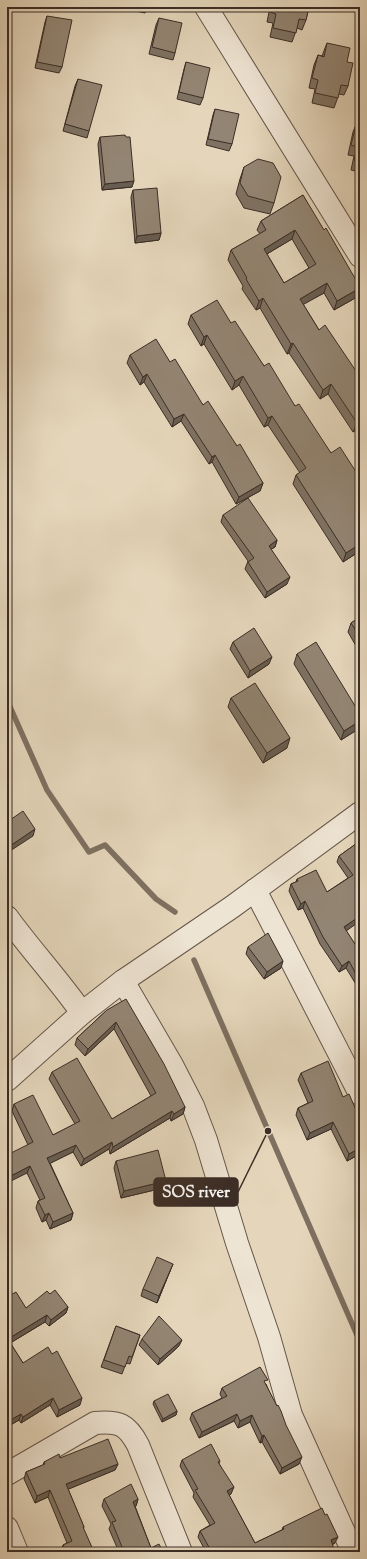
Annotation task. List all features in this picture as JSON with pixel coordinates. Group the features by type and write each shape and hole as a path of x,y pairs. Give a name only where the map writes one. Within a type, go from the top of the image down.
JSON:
{"street":[{"path":"206,7 360,256"},
{"path":"7,1080 82,1013 123,981 202,929 360,813"},
{"path":"255,890 360,1094"},
{"path":"7,917 28,946 82,1013"},
{"path":"123,981 172,1065 193,1106 206,1140 237,1243 269,1337 291,1415 353,1552"},
{"path":"7,1474 95,1423 109,1422 123,1425 132,1434 138,1445 181,1552"},
{"path":"7,1528 17,1552"}],"building":[{"path":"271,7 309,7 306,20 299,19 296,33 273,28 276,14 270,12"},
{"path":"47,16 72,20 62,67 37,62"},
{"path":"159,18 182,23 175,53 152,47"},
{"path":"327,43 350,48 347,62 353,63 348,86 341,85 338,98 315,93 318,80 312,78 318,55 324,57"},
{"path":"186,62 210,68 203,98 179,92"},
{"path":"78,79 102,85 89,131 65,124"},
{"path":"215,109 239,114 232,144 208,139"},
{"path":"357,122 360,123 360,162 354,160 357,147 351,145"},
{"path":"125,135 126,137 130,137 134,181 105,184 100,137"},
{"path":"258,159 273,163 281,177 274,203 248,196 240,183 244,167"},
{"path":"157,188 161,233 137,236 133,190"},
{"path":"303,195 324,230 326,228 360,287 337,301 327,283 300,299 319,330 325,325 360,377 360,420 357,423 331,384 323,390 293,343 291,344 263,298 259,301 231,250 266,230 261,221","holes":["295,230 316,264 284,283 264,249"]},
{"path":"217,300 231,323 235,321 264,366 269,363 295,406 299,404 331,453 340,447 360,478 360,544 346,553 296,475 306,468 272,416 268,418 243,376 235,381 207,335 204,337 191,315"},
{"path":"156,339 170,362 175,359 203,405 208,401 237,446 240,444 263,483 239,497 215,455 212,457 184,414 174,419 147,374 143,377 130,355"},
{"path":"248,498 277,540 269,546 290,577 267,592 248,562 254,558 223,515"},
{"path":"360,617 360,637 351,623"},
{"path":"254,628 272,657 250,671 233,642"},
{"path":"316,642 360,714 360,721 344,731 297,654"},
{"path":"255,683 290,738 267,753 231,698"},
{"path":"23,811 35,829 7,848 7,822"},
{"path":"360,841 360,916 344,927 360,952 359,980 349,961 342,966 323,937 305,901 301,904 291,884 298,881 297,879 316,870 327,892 353,875 339,856"},
{"path":"268,933 283,961 267,972 248,947"},
{"path":"126,999 164,1064 185,1107 174,1114 172,1111 113,1147 112,1142 84,1159 76,1145 47,1158 73,1213 53,1222 49,1213 45,1215 38,1201 45,1198 30,1166 7,1178 7,1155 33,1142 14,1104 33,1095 53,1135 80,1121 52,1072 77,1058 112,1119 156,1093 116,1022 88,1049 77,1038 107,1010"},
{"path":"328,1061 343,1097 349,1094 360,1119 360,1148 349,1154 333,1122 310,1133 298,1108 313,1101 301,1073"},
{"path":"158,1150 166,1181 124,1191 116,1161"},
{"path":"157,1257 173,1264 159,1296 143,1289"},
{"path":"55,1290 68,1307 51,1320 47,1315 8,1339 23,1363 48,1347 52,1354 57,1351 82,1398 59,1410 53,1398 23,1417 21,1414 7,1422 7,1297 16,1292 26,1308 47,1291 50,1294"},
{"path":"159,1316 182,1340 160,1359 142,1339"},
{"path":"116,1326 140,1335 132,1357 129,1356 125,1367 104,1360"},
{"path":"260,1367 268,1380 264,1381 281,1411 286,1425 302,1457 282,1468 264,1435 262,1436 252,1415 240,1421 237,1414 202,1432 192,1413 227,1396 222,1388"},
{"path":"168,1394 177,1411 163,1419 154,1401"},
{"path":"108,1439 118,1464 66,1484 94,1552 66,1552 63,1545 72,1541 50,1490 37,1496 26,1472 45,1464 44,1462 59,1454 60,1458"},
{"path":"211,1444 220,1461 218,1462 234,1487 227,1491 255,1543 284,1529 283,1527 322,1508 325,1515 327,1514 338,1537 331,1540 335,1552 215,1552 213,1548 210,1549 200,1531 215,1523 195,1490 198,1489 182,1460"},
{"path":"131,1484 138,1499 133,1502 151,1548 159,1544 163,1552 124,1552 112,1522 116,1521 104,1499"}],"waterway":[{"path":"7,700 47,790 89,852 105,845 156,899 175,912"},
{"path":"194,960 360,1342"}],"place":[{"name":"SOS river","path":"268,1131"}]}
